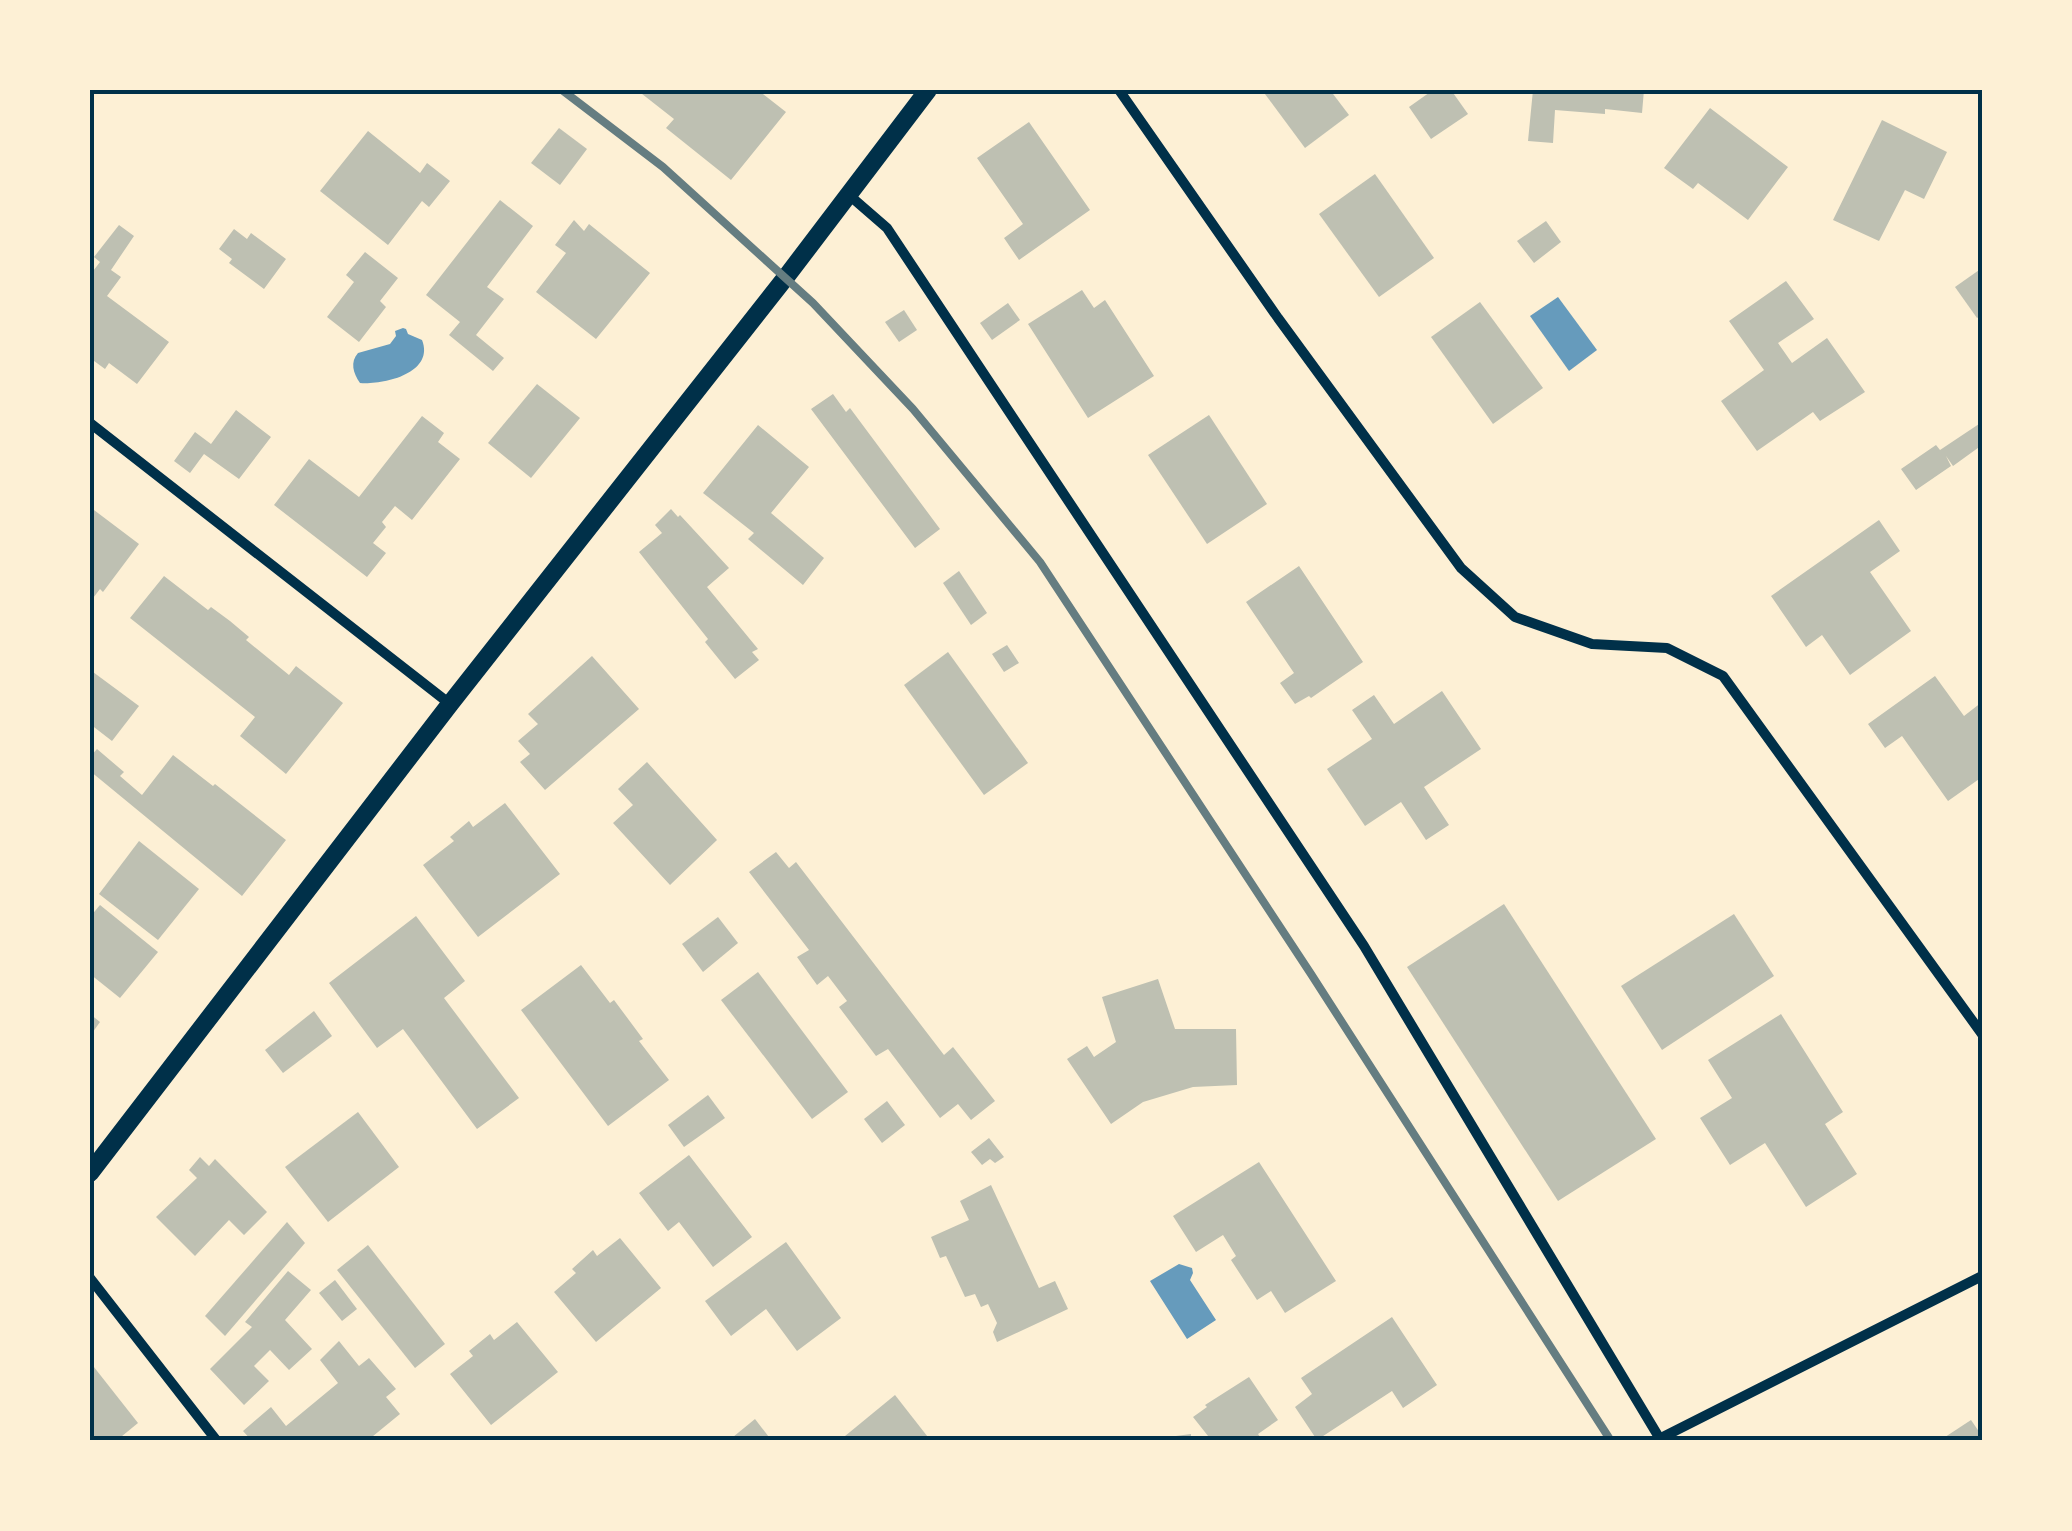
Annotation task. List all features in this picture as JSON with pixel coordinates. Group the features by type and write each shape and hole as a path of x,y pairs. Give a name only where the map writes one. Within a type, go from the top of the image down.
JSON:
{"street":[{"path":"90,1173 928,90"},
{"path":"1119,90 1289,334 1461,568 1515,618 1592,644 1667,648 1724,676 1982,1034"},
{"path":"849,195 886,228 1364,946 1658,1440 1982,1276"},
{"path":"90,423 450,704"},
{"path":"90,1278 217,1441"}],"water":[{"path":"1558,297 1597,350 1569,371 1530,316"},
{"path":"403,328 422,340 421,361 394,379 360,383 353,368 358,353 390,344 395,331"},
{"path":"1179,1264 1192,1268 1190,1280 1216,1320 1187,1339 1150,1281"}],"building":[{"path":"637,90 758,90 786,112 731,180 666,128 674,119"},
{"path":"1262,90 1330,90 1349,115 1305,148"},
{"path":"1433,90 1451,90 1468,114 1431,139 1409,107"},
{"path":"1533,90 1644,90 1642,113 1555,110 1553,143 1528,141"},
{"path":"1710,108 1788,167 1748,220 1698,183 1693,189 1664,168"},
{"path":"1882,120 1947,152 1924,199 1905,190 1879,241 1833,220"},
{"path":"1029,122 1090,210 1019,260 1004,238 1023,224 977,158"},
{"path":"559,128 587,149 560,185 531,163"},
{"path":"368,131 420,173 427,163 450,181 429,207 422,201 388,245 320,191"},
{"path":"1375,174 1434,258 1379,297 1319,214"},
{"path":"500,200 533,226 487,287 504,299 476,335 504,358 493,371 449,335 460,322 426,295"},
{"path":"574,220 584,231 589,224 650,273 596,339 536,292 566,253 555,245"},
{"path":"1546,221 1561,242 1534,263 1517,241"},
{"path":"119,225 134,236 111,270 121,277 107,296 169,342 137,384 109,363 105,369 90,358 90,275 100,262 94,257"},
{"path":"234,229 247,239 251,233 286,259 264,289 229,263 232,259 219,249"},
{"path":"365,252 398,278 380,301 386,307 359,342 327,317 354,282 346,275"},
{"path":"1982,268 1982,315 1977,318 1955,287"},
{"path":"1786,281 1814,319 1778,343 1792,363 1827,338 1865,392 1820,421 1813,412 1757,451 1721,401 1764,370 1729,321"},
{"path":"1082,290 1094,308 1105,300 1154,376 1088,418 1028,324"},
{"path":"1480,302 1543,388 1493,424 1431,337"},
{"path":"1008,303 1020,320 992,340 980,323"},
{"path":"904,310 917,330 899,342 885,322"},
{"path":"537,384 580,418 531,478 488,443"},
{"path":"833,394 846,412 850,408 940,529 915,548 811,409"},
{"path":"236,410 271,437 239,479 204,454 190,473 174,461 195,432 211,444"},
{"path":"1209,415 1267,504 1207,544 1148,455"},
{"path":"422,416 444,433 438,442 460,459 412,520 395,506 382,522 386,527 373,543 386,553 367,577 274,505 309,459 359,497"},
{"path":"1979,424 1982,445 1953,466 1946,456 1951,466 1916,490 1901,469 1936,445 1940,450"},
{"path":"758,425 809,467 771,513 824,558 803,585 748,539 754,533 703,493"},
{"path":"90,507 139,544 103,592 100,589 90,602"},
{"path":"671,509 729,568 707,587 758,649 752,652 759,660 735,679 639,552 662,533 655,525"},
{"path":"1879,520 1900,551 1870,572 1911,631 1850,675 1822,635 1806,647 1771,596"},
{"path":"1299,566 1363,662 1311,698 1295,704 1280,683 1294,673 1246,602"},
{"path":"959,571 987,613 971,625 943,583"},
{"path":"164,576 208,610 211,607 230,621 249,637 246,640 289,675 296,666 343,703 286,774 240,736 255,717 130,618"},
{"path":"1007,645 1019,663 1004,672 992,654"},
{"path":"948,652 1028,763 984,795 904,685"},
{"path":"592,656 639,709 545,790 520,762 530,754 518,741 538,724 528,714"},
{"path":"93,672 139,706 112,741 90,724"},
{"path":"1935,676 1964,716 1982,702 1982,777 1948,801 1902,736 1885,748 1868,724"},
{"path":"1442,691 1481,749 1424,787 1449,825 1426,840 1401,802 1365,826 1327,769 1372,739 1352,710 1374,695 1394,724"},
{"path":"97,749 124,772 120,776 142,795 173,755 286,840 242,896 90,771 90,757"},
{"path":"647,762 717,840 670,885 613,823 633,805 618,789"},
{"path":"505,803 560,874 478,937 423,865 454,841 450,837 469,821 473,827"},
{"path":"139,841 199,889 158,940 99,894"},
{"path":"776,852 789,868 796,862 944,1055 953,1047 995,1101 971,1120 958,1104 940,1118 888,1049 876,1056 839,1007 847,1001 828,976 817,985 797,957 809,950 749,872"},
{"path":"1504,904 1656,1139 1558,1201 1407,967"},
{"path":"100,905 158,952 120,998 90,974 90,917"},
{"path":"1734,914 1774,976 1662,1050 1621,986"},
{"path":"416,916 465,981 444,998 519,1098 477,1129 403,1029 377,1048 329,983"},
{"path":"718,917 738,943 703,972 682,944"},
{"path":"581,965 610,1003 614,1000 669,1080 608,1126 521,1010"},
{"path":"758,972 848,1092 812,1119 721,1000"},
{"path":"1158,979 1175,1029 1236,1029 1237,1085 1193,1087 1143,1102 1111,1124 1067,1059 1087,1046 1094,1057 1116,1042 1102,997"},
{"path":"314,1011 332,1036 283,1073 265,1050"},
{"path":"90,1014 100,1022 90,1036"},
{"path":"1781,1014 1843,1112 1825,1124 1857,1174 1806,1207 1765,1143 1730,1165 1700,1118 1732,1098 1708,1060"},
{"path":"708,1095 725,1118 684,1147 668,1125"},
{"path":"887,1101 905,1125 882,1143 864,1119"},
{"path":"358,1112 399,1167 328,1222 285,1167"},
{"path":"989,1138 1004,1157 982,1165 971,1152"},
{"path":"689,1155 752,1237 713,1267 679,1222 668,1231 639,1193"},
{"path":"200,1157 209,1166 215,1159 267,1212 244,1235 229,1220 195,1256 156,1217 197,1178 189,1170"},
{"path":"1259,1162 1336,1281 1285,1313 1271,1291 1257,1300 1231,1260 1236,1256 1223,1235 1196,1252 1173,1216"},
{"path":"991,1185 1039,1288 1055,1281 1068,1309 997,1342 993,1332 997,1323 988,1304 981,1307 975,1294 965,1297 946,1256 940,1258 931,1237 969,1220 960,1201"},
{"path":"287,1222 305,1243 225,1336 205,1316"},
{"path":"620,1238 661,1288 596,1342 554,1292 576,1273 572,1269 593,1250 597,1256"},
{"path":"786,1242 841,1318 797,1351 766,1309 731,1336 705,1301"},
{"path":"368,1245 445,1344 415,1368 337,1270"},
{"path":"288,1271 311,1290 285,1320 312,1349 289,1370 270,1350 254,1366 269,1381 244,1405 210,1369 252,1327 245,1322"},
{"path":"335,1280 357,1309 342,1321 319,1293"},
{"path":"1392,1317 1437,1385 1403,1408 1392,1391 1317,1440 1295,1407 1312,1394 1301,1378"},
{"path":"517,1322 558,1372 491,1425 450,1374 473,1356 469,1351 490,1334 494,1340"},
{"path":"339,1341 359,1366 369,1358 396,1389 386,1397 400,1414 367,1441 252,1441 243,1431 271,1407 286,1426 338,1383 320,1360"},
{"path":"90,1362 138,1423 116,1441 90,1441"},
{"path":"1249,1377 1278,1420 1258,1434 1263,1441 1212,1441 1193,1417"},
{"path":"895,1395 931,1441 839,1441"},
{"path":"755,1419 772,1441 737,1441 733,1437"},
{"path":"1971,1420 1982,1441 1939,1441"},
{"path":"1191,1434 1191,1441 1153,1441 1153,1439"}],"railway":[{"path":"562,90 663,167 813,303 913,409 1040,562 1611,1441"}]}
